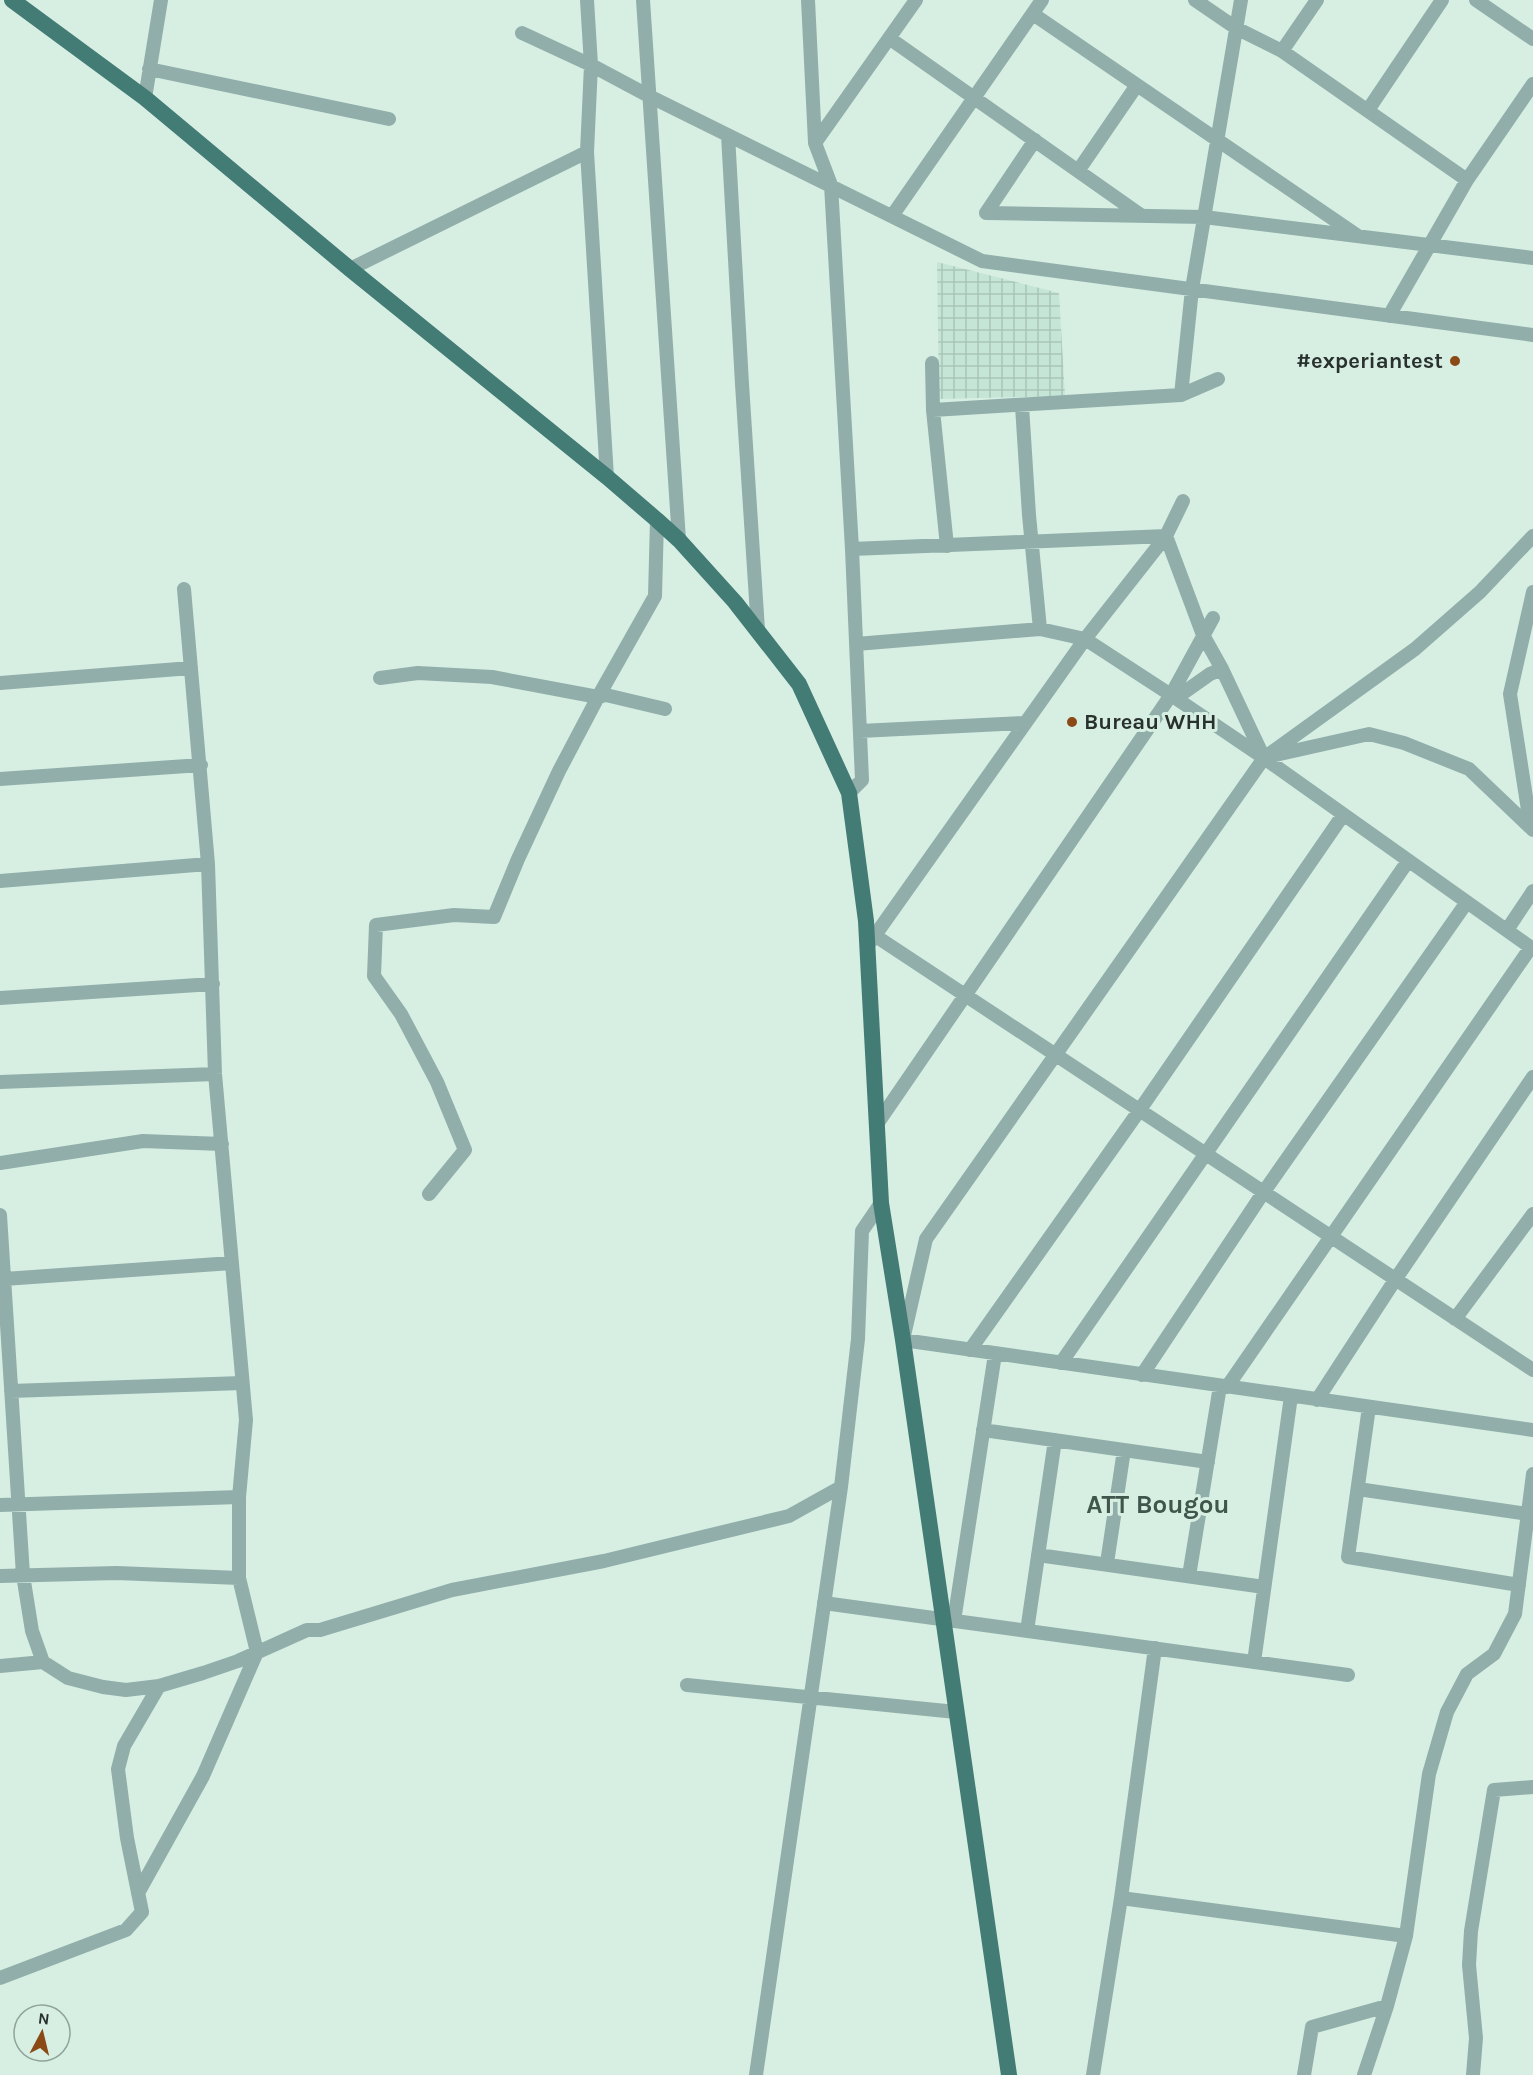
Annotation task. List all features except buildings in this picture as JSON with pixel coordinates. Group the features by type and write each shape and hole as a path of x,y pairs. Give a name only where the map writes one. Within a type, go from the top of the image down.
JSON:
{"main road":[{"path":"12,0 146,98 350,269 657,520 679,540 735,602 799,684 849,793 866,921 871,941 881,1203 948,1620 956,1712 1009,2075"}],"street":[{"path":"146,98 161,0"},
{"path":"587,0 591,64 587,152 607,477"},
{"path":"643,0 679,540"},
{"path":"808,0 815,143 831,185 852,549 862,780 849,793"},
{"path":"815,143 916,0"},
{"path":"892,216 1042,0"},
{"path":"1195,0 1236,28 1282,51 1467,180"},
{"path":"1181,395 1192,289 1241,0"},
{"path":"1282,51 1317,0"},
{"path":"1368,110 1442,0"},
{"path":"1476,0 1533,39"},
{"path":"1033,14 1361,238"},
{"path":"522,33 591,64 649,96 981,261 1533,335"},
{"path":"889,38 1142,216"},
{"path":"149,69 389,119"},
{"path":"1389,316 1467,180 1533,84"},
{"path":"1078,171 1137,85"},
{"path":"728,135 758,630"},
{"path":"1035,140 986,213 1204,217 1533,258"},
{"path":"350,269 587,152"},
{"path":"932,363 933,410 947,546"},
{"path":"933,410 1181,395 1218,379"},
{"path":"1022,406 1040,629"},
{"path":"1183,501 1166,536 1084,639 871,941 964,995 1533,1371"},
{"path":"429,1194 465,1150 437,1082 400,1014 374,976 376,925 454,915 494,917 538,814 598,697 655,596 657,520"},
{"path":"852,549 1166,536"},
{"path":"1166,536 1203,635 1222,669 1264,758"},
{"path":"1533,536 1480,592 1415,649 1264,758 926,1239 903,1340 1533,1430"},
{"path":"138,1893 202,1776 257,1652 239,1578 239,1497 246,1420 215,1074 208,864 184,589"},
{"path":"1533,592 1510,694 1528,810 1533,818"},
{"path":"877,1124 964,995 1174,696 1213,618"},
{"path":"856,644 1040,629 1084,639 1174,696 1264,758 1532,948 1331,1238 1224,1386 1208,1462 1189,1576"},
{"path":"0,683 191,668"},
{"path":"1174,696 1222,669"},
{"path":"380,678 418,673 492,676 598,697 606,695 665,708"},
{"path":"860,731 1023,723"},
{"path":"1264,758 1369,734 1404,743 1468,769 1533,830"},
{"path":"0,779 201,765"},
{"path":"970,1350 1139,1111 1343,815"},
{"path":"1061,1363 1408,861"},
{"path":"0,881 208,864"},
{"path":"1507,930 1533,891"},
{"path":"1142,1375 1263,1193 1467,902"},
{"path":"0,998 213,984"},
{"path":"0,1082 215,1074"},
{"path":"1317,1400 1395,1280 1533,1077"},
{"path":"0,1163 143,1141 222,1144"},
{"path":"756,2075 841,1487 858,1339 862,1231 881,1203"},
{"path":"1455,1319 1533,1214"},
{"path":"0,1215 23,1575 32,1631 43,1662 68,1678 126,1690 159,1686 203,1673 307,1630 320,1630 452,1590 604,1561 789,1516 841,1487"},
{"path":"4,1279 232,1263"},
{"path":"948,1620 995,1354"},
{"path":"11,1392 242,1383"},
{"path":"1254,1662 1291,1396"},
{"path":"1369,1407 1348,1557 1519,1585"},
{"path":"983,1430 1208,1462"},
{"path":"1027,1631 1055,1440"},
{"path":"1107,1563 1124,1450"},
{"path":"1364,2075 1387,2006 1406,1936 1430,1774 1447,1712 1467,1674 1494,1654 1515,1614 1533,1474"},
{"path":"1358,1489 1528,1514"},
{"path":"0,1505 239,1497"},
{"path":"1038,1555 1264,1587"},
{"path":"0,1576 117,1573 239,1578"},
{"path":"824,1603 1348,1675"},
{"path":"1093,2075 1121,1898 1155,1648"},
{"path":"0,1666 43,1662"},
{"path":"687,1685 956,1712"},
{"path":"0,1978 126,1930 142,1912 127,1838 118,1769 124,1746 159,1686"},
{"path":"1473,2075 1476,2038 1469,1965 1472,1931 1494,1790 1533,1787"},
{"path":"1121,1898 1406,1936"},
{"path":"1304,2075 1312,2027 1387,2006"}],"shaded area":[{"path":"937,262 1059,293 1065,396 939,399"}],"place":[{"name":"#experiantest","path":"1455,361"},
{"name":"Bureau WHH","path":"1072,722"}],"district":[{"name":"ATT Bougou","path":"1158,1504"}]}
